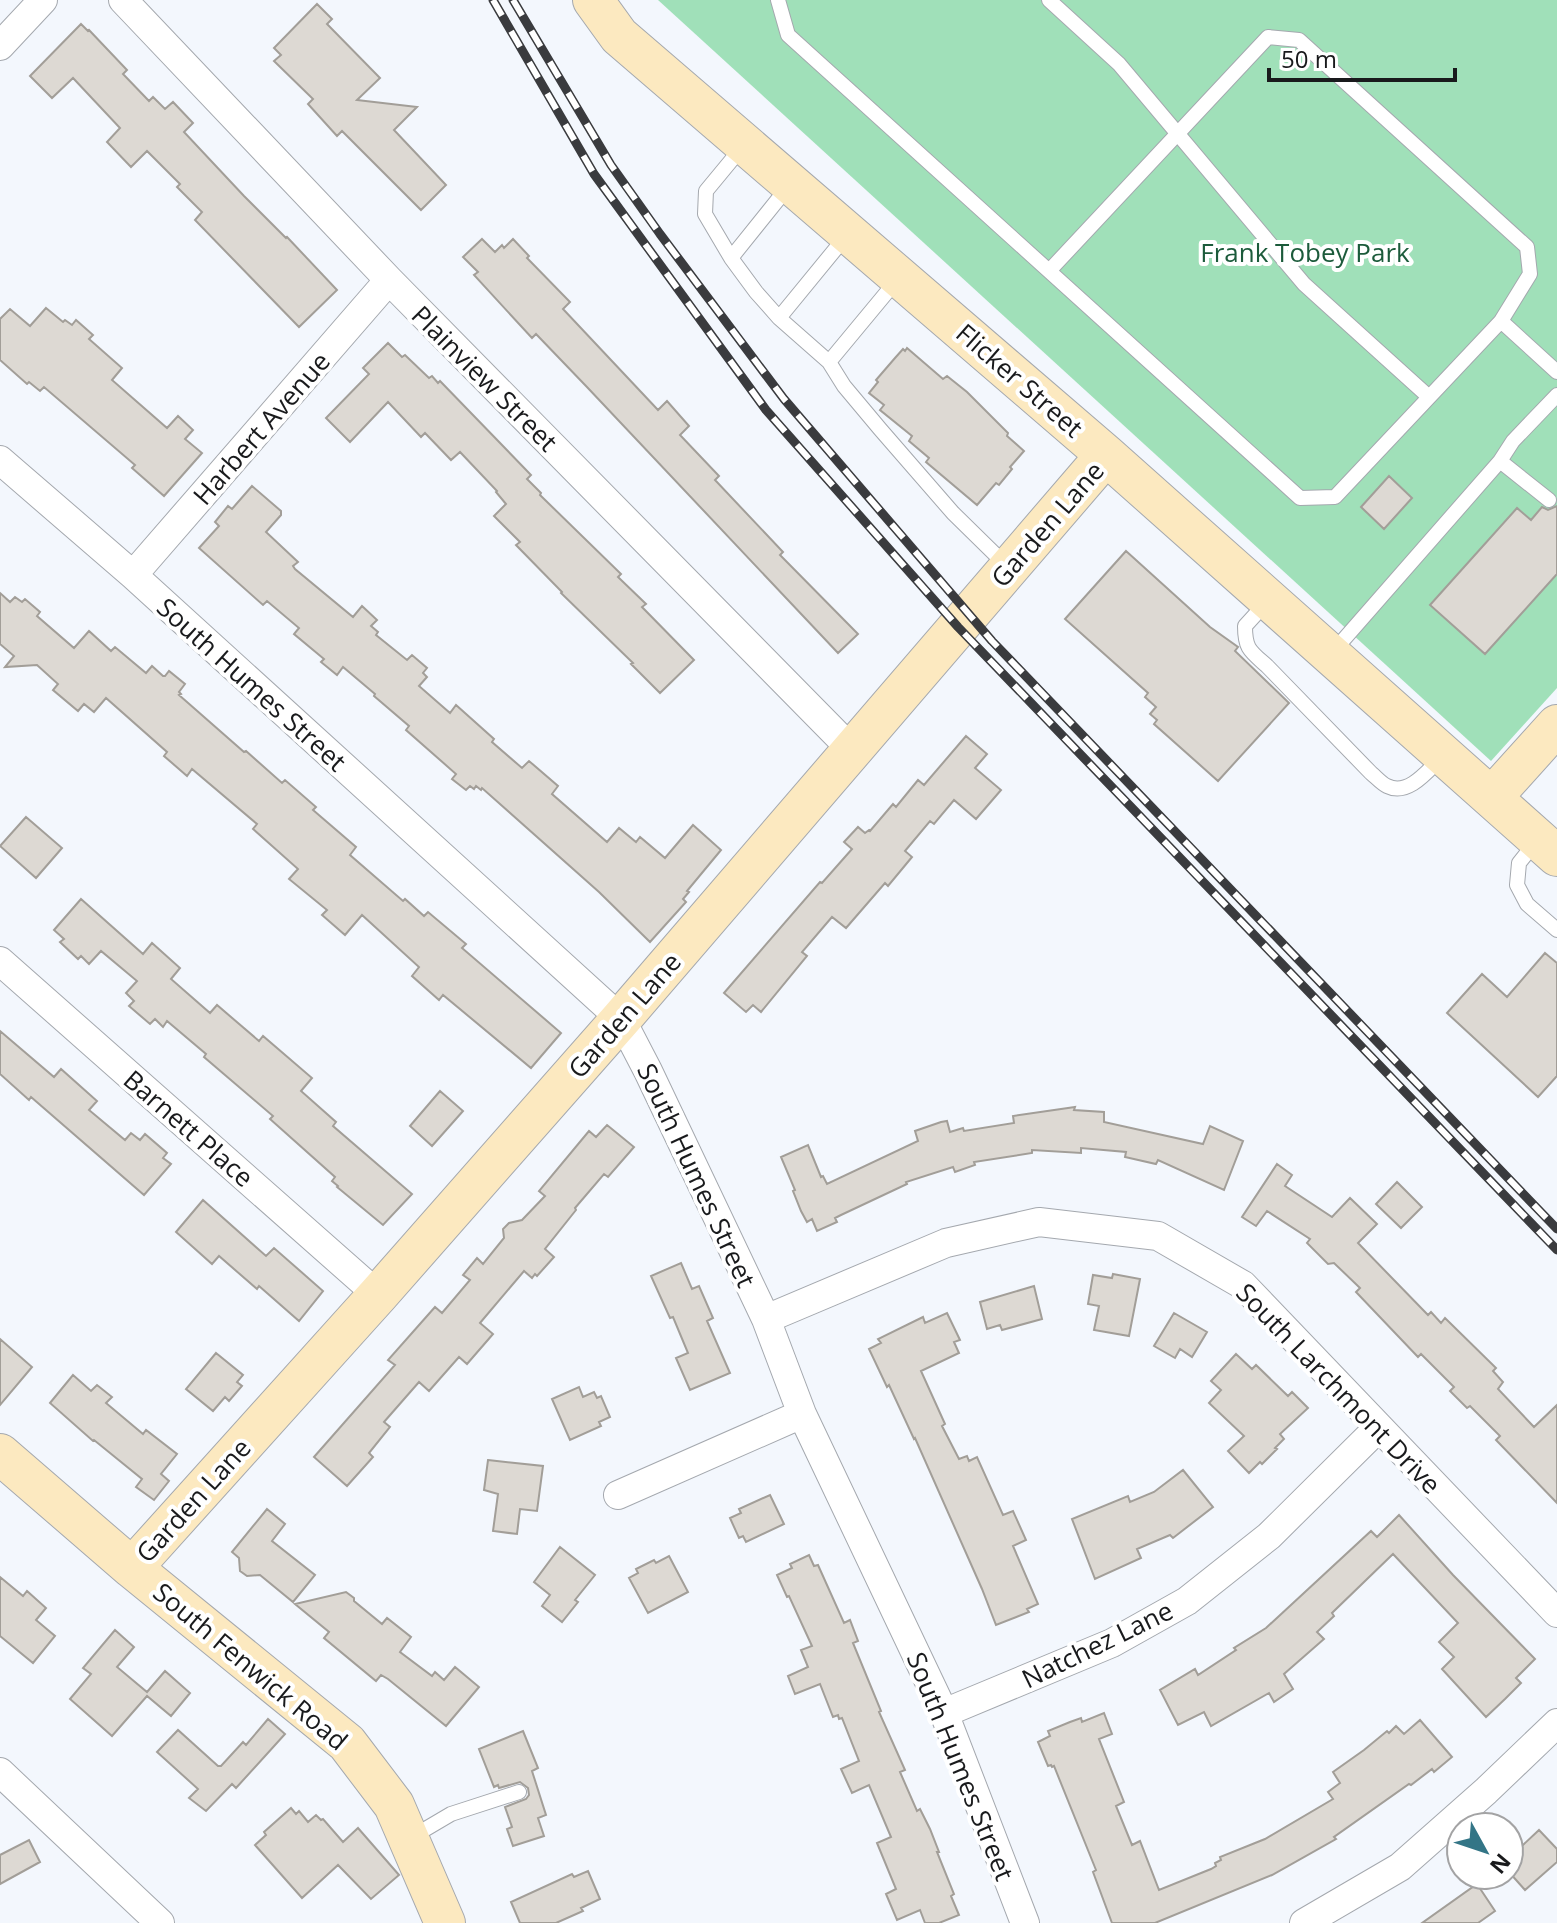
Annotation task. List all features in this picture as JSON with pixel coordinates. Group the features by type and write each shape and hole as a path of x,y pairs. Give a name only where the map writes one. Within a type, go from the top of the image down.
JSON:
{"street":[{"path":"0,46 43,0"},
{"name":"Plainview Street","path":"123,0 389,280 852,750"},
{"name":"Flicker Street","path":"593,0 619,36 1106,455 1444,756 1549,844"},
{"name":"Harbert Avenue","path":"133,575 389,280"},
{"name":"Garden Lane","path":"132,1568 621,1019 1106,455"},
{"name":"South Humes Street","path":"0,460 133,575 621,1019 766,1319 802,1414 944,1713 1025,1923"},
{"path":"1492,797 1557,725"},
{"name":"Barnett Place","path":"0,961 378,1295"},
{"name":"South Larchmont Drive","path":"766,1319 946,1243 1039,1222 1158,1236 1243,1285 1557,1613"},
{"path":"618,1495 802,1414"},
{"name":"Natchez Lane","path":"944,1713 1112,1643 1187,1601 1269,1536 1379,1427"},
{"name":"South Fenwick Road","path":"0,1454 132,1568 347,1743 394,1805 445,1923"},
{"path":"1304,1923 1400,1867 1557,1723"},
{"path":"0,1772 160,1923"}],"lane":[{"path":"778,0 788,35 1300,498 1335,497 1501,321 1530,274 1527,247 1299,40 1268,37 1049,271"},
{"path":"1049,0 1119,64 1304,284 1429,397"},
{"path":"745,144 706,191 705,214 731,258 779,318 829,362 844,386 953,513 1009,568"},
{"path":"731,258 791,183"},
{"path":"779,318 849,233"},
{"path":"829,362 900,277"},
{"path":"1501,321 1557,372"},
{"path":"1331,654 1500,461 1513,441 1557,395"},
{"path":"1500,461 1549,500"},
{"path":"1269,599 1245,626 1245,643 1249,651 1371,773 1387,787 1402,789 1417,781 1444,756"},
{"path":"1549,844 1519,863 1517,885 1527,904 1557,930"},
{"path":"408,1840 451,1814 519,1792"}],"green space":[{"name":"Frank Tobey Park","path":"658,0 1557,0 1557,688 1491,761"}],"building":[{"path":"317,4 332,19 327,24 380,78 357,100 417,107 394,130 446,185 421,210 342,131 337,136 308,104 313,99 274,61 281,55 274,48"},
{"path":"81,24 127,70 123,74 149,101 153,97 165,109 173,102 193,123 184,132 337,290 299,327 195,220 202,212 177,187 180,184 147,151 131,167 107,142 120,128 73,78 52,98 30,76"},
{"path":"482,239 495,252 513,239 570,302 563,309 658,410 667,401 689,426 680,435 719,476 715,480 783,552 780,555 858,634 838,653 536,334 532,338 474,275 478,272 463,257"},
{"path":"46,308 63,322 65,320 72,325 76,320 93,335 89,339 122,368 112,380 167,428 178,416 193,430 185,439 202,453 164,496 132,468 135,465 44,387 40,391 29,382 27,384 0,360 0,319 10,309 30,326"},
{"path":"388,343 429,378 432,376 438,383 440,381 531,475 527,479 540,495 621,574 618,577 646,604 642,607 694,660 660,693 516,545 520,542 494,516 506,504 460,452 451,460 425,433 421,437 388,402 350,442 326,418 369,374 363,368"},
{"path":"907,348 943,379 947,376 967,392 1024,451 999,485 996,483 977,505 926,462 929,458 909,441 912,436 880,410 884,405 869,393 878,382 876,380"},
{"path":"1389,476 1412,498 1384,529 1361,507"},
{"path":"252,486 281,511 266,532 298,562 293,566 295,569 353,617 362,606 377,620 371,626 378,632 376,635 407,660 412,655 427,668 423,673 427,677 419,686 450,713 456,705 522,768 529,761 558,786 552,794 607,842 619,828 636,842 640,837 665,858 693,825 721,850 687,891 683,899 686,902 650,942 482,788 470,786 466,790 452,779 456,774 406,730 409,726 375,694 343,667 337,675 321,662 324,659 294,634 299,628 267,601 263,605 199,548 219,526 215,522 228,506 232,509"},
{"path":"1557,506 1557,574 1485,654 1430,605 1517,508 1531,520 1542,507 1548,510"},
{"path":"1126,551 1210,627 1238,647 1235,651 1289,703 1218,781 1154,724 1157,720 1150,714 1156,707 1145,697 1148,693 1065,619"},
{"path":"0,593 10,602 15,597 22,602 25,599 40,612 37,616 74,648 89,631 111,651 115,647 146,673 152,666 163,676 169,671 185,684 179,695 282,783 285,780 316,807 313,810 356,847 350,855 403,901 405,899 424,916 428,912 466,944 462,948 561,1033 531,1068 443,995 439,1000 412,976 419,967 362,915 345,935 322,915 327,910 289,879 298,869 253,829 257,824 192,769 187,776 164,756 167,752 106,698 94,712 84,704 78,711 53,690 58,684 37,665 5,667 14,656 0,644"},
{"path":"966,736 987,754 975,768 1001,790 976,819 954,800 934,824 930,821 905,851 912,857 888,886 885,883 846,928 832,917 802,952 807,956 761,1012 753,1005 746,1012 724,993 852,849 844,842 858,827 865,833 870,831 893,804 896,807 918,780 924,785"},
{"path":"26,817 62,848 36,878 0,846"},
{"path":"81,899 143,954 152,943 180,968 171,979 210,1013 217,1005 259,1041 263,1036 312,1078 301,1091 336,1122 333,1126 412,1194 383,1225 337,1187 332,1181 335,1177 270,1119 273,1116 204,1057 206,1054 167,1021 163,1027 155,1019 150,1024 129,1006 134,1001 126,993 137,981 101,951 89,964 81,956 78,959 60,942 64,939 54,930"},
{"path":"1545,953 1557,963 1557,1076 1538,1097 1447,1013 1482,974 1507,997"},
{"path":"0,1031 54,1077 61,1069 97,1101 89,1110 125,1140 131,1133 140,1140 145,1134 167,1153 163,1158 171,1164 144,1195 0,1074"},
{"path":"440,1091 463,1111 432,1146 410,1126"},
{"path":"1075,1107 1074,1110 1104,1112 1104,1122 1203,1144 1210,1126 1243,1141 1224,1190 1158,1160 1156,1164 1125,1157 1126,1152 1081,1148 1081,1153 1032,1150 1032,1153 974,1162 975,1165 955,1172 953,1167 906,1182 835,1218 837,1222 817,1231 812,1219 807,1222 801,1211 781,1157 808,1145 827,1184 918,1141 915,1131 941,1122 947,1121 950,1132 963,1128 964,1131 1014,1123 1013,1116"},
{"path":"607,1125 634,1147 608,1177 604,1174 545,1249 554,1257 537,1276 535,1274 532,1278 524,1271 480,1323 493,1334 467,1364 459,1357 429,1391 419,1382 384,1422 390,1427 369,1453 373,1457 347,1486 314,1457 395,1365 388,1360 435,1307 442,1313 470,1280 463,1275 477,1258 483,1264 504,1238 503,1229 509,1223 522,1220 545,1196 539,1191 589,1131 596,1137"},
{"path":"1277,1164 1292,1175 1285,1186 1332,1217 1350,1198 1377,1224 1358,1243 1428,1315 1431,1312 1441,1323 1445,1318 1496,1368 1493,1371 1503,1382 1498,1389 1534,1427 1557,1405 1557,1503 1496,1440 1500,1436 1450,1391 1454,1387 1421,1354 1418,1357 1356,1292 1360,1288 1334,1263 1328,1264 1307,1243 1310,1239 1267,1211 1256,1226 1242,1217"},
{"path":"1397,1182 1422,1207 1401,1228 1376,1204"},
{"path":"203,1200 266,1256 274,1248 323,1291 299,1321 219,1256 212,1264 176,1232"},
{"path":"681,1263 692,1289 699,1286 713,1318 707,1321 730,1373 690,1390 676,1358 688,1353 651,1276"},
{"path":"1113,1274 1140,1279 1129,1336 1094,1330 1099,1306 1088,1304 1093,1275 1112,1278"},
{"path":"1034,1286 1042,1319 1002,1330 1000,1325 987,1329 980,1302"},
{"path":"947,1313 960,1340 954,1342 959,1353 921,1371 945,1424 942,1426 959,1459 967,1456 969,1461 977,1457 1003,1515 1013,1511 1026,1540 1013,1546 1038,1604 1027,1609 1029,1612 996,1625 915,1438 869,1349 881,1343 878,1339 923,1317 925,1323"},
{"path":"1174,1313 1207,1332 1192,1357 1180,1349 1175,1358 1154,1346"},
{"path":"0,1339 32,1367 0,1405"},
{"path":"216,1353 243,1375 237,1382 242,1386 229,1401 225,1397 213,1411 186,1389"},
{"path":"1236,1354 1252,1369 1256,1365 1288,1396 1292,1392 1308,1408 1280,1434 1284,1439 1277,1449 1249,1473 1228,1451 1244,1436 1209,1403 1221,1390 1211,1381"},
{"path":"73,1375 91,1391 97,1385 112,1397 106,1403 143,1434 146,1430 177,1454 161,1474 169,1481 154,1500 136,1487 142,1479 50,1403"},
{"path":"579,1387 583,1397 594,1392 597,1398 601,1396 610,1417 599,1422 601,1426 570,1440 552,1399"},
{"path":"488,1460 543,1466 537,1511 520,1509 517,1534 493,1531 498,1494 484,1490"},
{"path":"1183,1470 1213,1507 1173,1538 1170,1535 1137,1549 1141,1558 1095,1579 1072,1519 1128,1496 1130,1502 1154,1492"},
{"path":"770,1495 784,1524 746,1542 743,1536 739,1538 730,1518 741,1513 739,1509"},
{"path":"267,1509 285,1524 272,1541 315,1575 293,1602 260,1575 247,1576 240,1571 239,1558 232,1552"},
{"path":"1399,1515 1535,1659 1516,1678 1521,1683 1505,1699 1486,1717 1442,1669 1454,1657 1439,1642 1458,1623 1393,1554 1332,1613 1334,1616 1317,1632 1324,1639 1284,1674 1293,1689 1274,1702 1269,1693 1211,1726 1204,1712 1178,1725 1160,1690 1195,1669 1198,1675 1236,1650 1234,1648 1266,1628 1371,1531 1377,1537"},
{"path":"560,1547 595,1575 562,1622 542,1606 550,1595 534,1582"},
{"path":"809,1555 814,1566 818,1565 844,1623 850,1620 858,1641 853,1643 905,1770 900,1772 917,1811 920,1809 930,1829 954,1894 951,1896 959,1915 939,1923 925,1923 920,1910 897,1920 886,1894 896,1889 877,1843 891,1837 869,1785 852,1793 841,1769 859,1761 842,1718 839,1719 838,1715 833,1717 820,1684 795,1694 788,1676 808,1667 801,1650 812,1646 777,1575 792,1568 790,1564"},
{"path":"669,1556 688,1592 648,1613 629,1578 638,1573 636,1569"},
{"path":"0,1577 23,1596 27,1591 46,1608 36,1620 55,1636 33,1663 0,1636"},
{"path":"346,1592 382,1624 387,1618 411,1637 400,1652 432,1676 435,1672 444,1680 455,1667 479,1687 446,1726 388,1679 381,1675 376,1681 324,1638 329,1632 295,1604"},
{"path":"115,1630 134,1647 117,1667 147,1692 165,1671 190,1693 171,1716 147,1696 112,1736 70,1699 91,1674 83,1668"},
{"path":"1104,1713 1112,1734 1099,1739 1124,1802 1116,1806 1132,1845 1140,1841 1159,1890 1211,1869 1221,1860 1220,1857 1265,1839 1333,1799 1328,1792 1340,1783 1333,1772 1396,1726 1404,1734 1420,1720 1452,1757 1334,1837 1336,1839 1272,1875 1155,1923 1112,1923 1093,1872 1096,1870 1054,1766 1048,1766 1038,1742 1050,1736 1048,1731"},
{"path":"268,1719 285,1734 236,1788 232,1784 206,1811 189,1798 198,1789 157,1752 178,1730 221,1766 243,1742 246,1745"},
{"path":"523,1731 538,1768 532,1771 546,1815 538,1818 544,1836 513,1846 507,1829 512,1827 505,1807 526,1799 528,1788 520,1782 494,1787 479,1749"},
{"path":"291,1808 296,1814 299,1811 308,1822 316,1815 323,1819 343,1842 358,1828 399,1875 371,1899 338,1865 302,1898 255,1845 266,1835 264,1832"},
{"path":"1539,1830 1557,1849 1557,1862 1525,1890 1525,1843"},
{"path":"29,1840 40,1862 0,1884 0,1855"},
{"path":"588,1871 600,1899 556,1923 520,1923 511,1902 572,1874 574,1877"},
{"path":"1467,1891 1482,1891 1495,1911 1478,1923 1422,1923"}],"railway":[{"path":"493,0 594,174 766,410 958,627 1557,1250"},
{"path":"513,0 611,165 784,399 992,641 1557,1229"}]}
